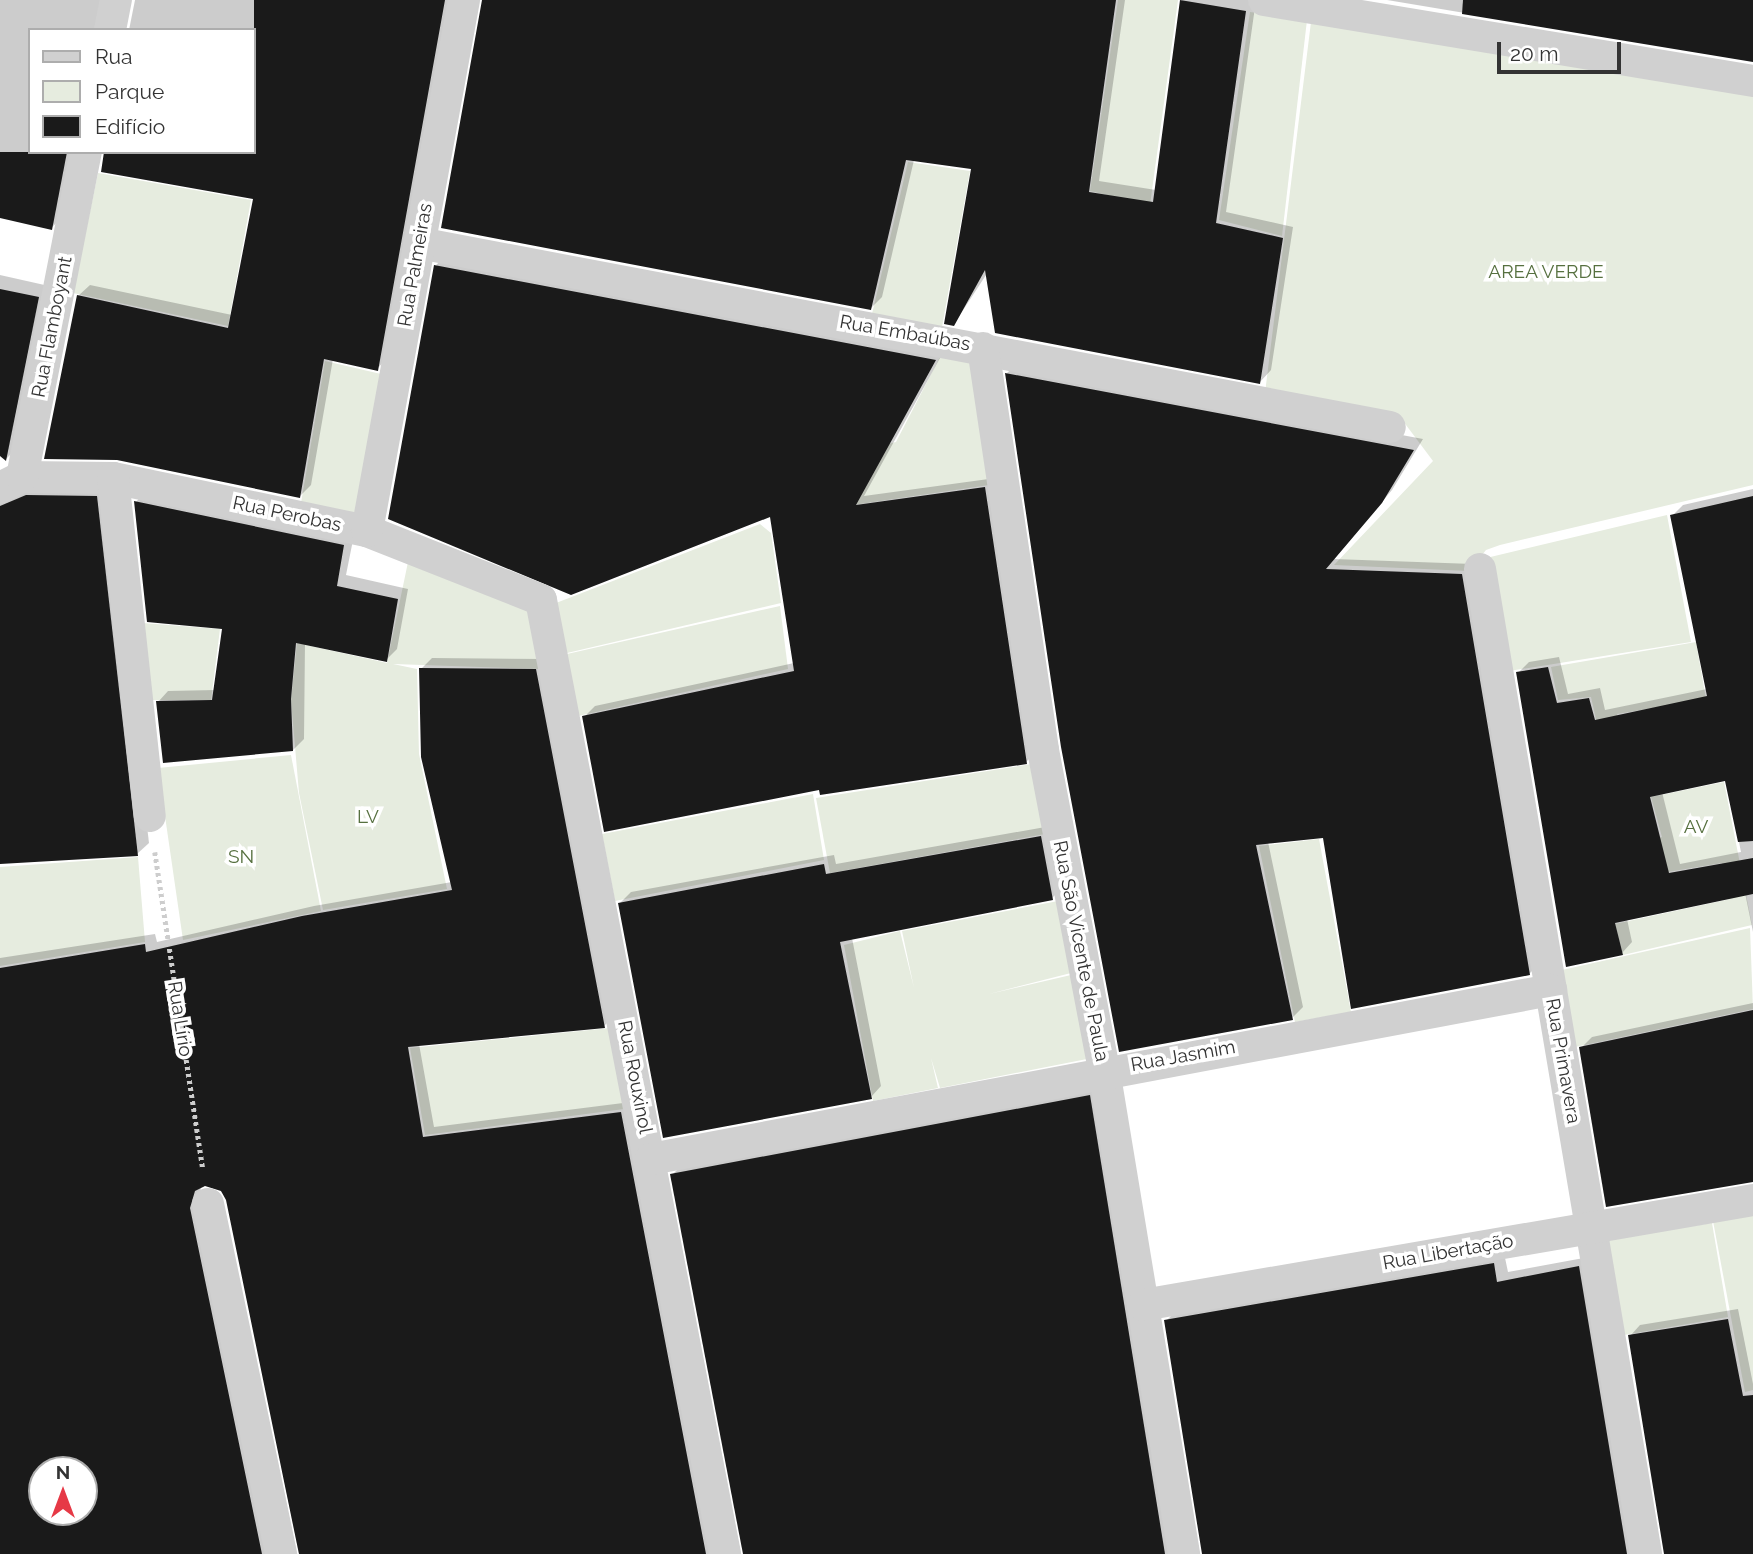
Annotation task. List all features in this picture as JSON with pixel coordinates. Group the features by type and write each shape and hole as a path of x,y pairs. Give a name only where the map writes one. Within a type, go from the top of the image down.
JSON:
{"street":[{"path":"110,28 116,0"},
{"name":"Rua Palmeiras","path":"367,531 464,0"},
{"path":"1273,1 1753,81"},
{"name":"Rua Flamboyant","path":"11,483 86,154"},
{"name":"Rua Embaúbas","path":"419,243 983,348 1390,428"},
{"name":"Rua São Vicente de Paula","path":"983,348 1043,750 1104,1070 1184,1554"},
{"path":"113,478 150,816"},
{"name":"Rua Perobas","path":"11,483 113,478 367,531 541,600"},
{"name":"Rua Primavera","path":"1480,569 1646,1554"},
{"name":"Rua Rouxinol","path":"541,600 651,1159 725,1554"},
{"name":"Rua Jasmim","path":"651,1159 1104,1070 1551,990"},
{"name":"Rua Libertação","path":"1143,1305 1753,1200"},
{"path":"208,1204 281,1554"}],"path":[{"name":"Rua Lírio","path":"150,816 208,1204"}],"green space":[{"path":"1118,0 1178,0 1150,205 1090,191"},
{"path":"1250,12 1307,20 1282,236 1219,220"},
{"name":"AREA VERDE","path":"1311,22 1753,96 1753,485 1500,545 1486,550 1469,571 1334,565 1433,461 1403,421 1265,393"},
{"path":"908,162 970,171 942,327 872,314"},
{"path":"98,173 251,200 228,326 73,293"},
{"path":"941,355 970,360 989,485 764,518 756,477 896,442"},
{"path":"325,361 381,374 357,515 301,503"},
{"path":"1667,515 1691,642 1503,672 1482,559"},
{"path":"760,524 771,533 781,603 567,653 556,603"},
{"name":"LV","path":"408,562 530,610 541,669 393,664 417,669 419,754 447,889 323,910 299,793 291,700 297,643 387,663"},
{"path":"780,606 788,669 578,716 567,654"},
{"path":"143,623 220,629 211,700 151,700"},
{"path":"1696,642 1706,699 1617,714 1621,733 1600,737 1591,697 1558,700 1551,667"},
{"name":"SN","path":"291,755 321,911 183,940 158,768"},
{"path":"1032,764 1045,834 830,873 816,798"},
{"name":"AV","path":"1724,782 1752,925 1623,955 1615,924 1730,899 1722,863 1661,873 1653,840 1662,837 1651,797"},
{"path":"813,794 824,860 615,901 602,834"},
{"path":"1319,839 1351,1012 1295,1022 1259,846"},
{"path":"138,857 145,942 0,966 0,867"},
{"path":"1058,901 1071,973 989,994 1071,975 1087,1059 940,1088 931,1058 938,1088 873,1101 844,945 900,931 914,988 902,931"},
{"path":"1750,928 1753,1009 1575,1047 1562,970"},
{"path":"610,1028 624,1109 425,1135 410,1048"},
{"path":"1753,1215 1753,1390 1745,1392 1713,1221"},
{"path":"1712,1223 1728,1317 1624,1335 1608,1239"}],"building":[{"path":"254,0 445,0 378,371 324,359 300,498 117,460 44,459 77,295 228,328 253,199 101,172 104,154 256,154"},
{"path":"482,0 1116,0 1089,192 1153,202 1180,0 1246,11 1216,223 1283,238 1260,384 995,333 985,270 954,326 944,324 971,169 906,160 871,310 441,228"},
{"path":"1463,0 1753,0 1753,62 1462,14"},
{"path":"0,152 67,154 52,230 0,218"},
{"path":"434,265 936,360 856,505 985,487 1027,764 820,795 819,790 604,832 582,716 794,671 770,517 571,595 388,519"},
{"path":"0,289 39,297 6,461 0,456"},
{"path":"1005,373 1414,450 1382,503 1326,569 1462,574 1530,975 1351,1009 1323,838 1256,845 1293,1020 1119,1052 1061,747"},
{"path":"26,495 97,496 138,856 0,864 0,506"},
{"path":"1753,496 1753,841 1738,842 1725,781 1650,797 1669,873 1753,858 1753,894 1615,923 1623,955 1566,967 1516,672 1548,667 1557,703 1589,698 1595,720 1707,696 1670,515"},
{"path":"134,501 344,545 337,586 398,599 387,662 296,643 291,699 293,751 163,763 156,701 212,700 222,629 147,622"},
{"path":"419,668 536,669 605,1028 408,1047 423,1137 621,1112 706,1554 299,1554 226,1200 221,1191 205,1186 195,1191 190,1208 262,1554 0,1554 0,968 145,944 146,952 302,916 452,890 421,757"},
{"path":"1041,836 1053,900 840,942 872,1099 663,1138 618,903 824,864 826,874"},
{"path":"1753,1010 1753,1182 1606,1207 1579,1047"},
{"path":"1090,1095 1165,1554 743,1554 670,1174"},
{"path":"1494,1263 1497,1282 1579,1266 1627,1554 1202,1554 1164,1320"},
{"path":"1728,1319 1743,1396 1753,1395 1753,1554 1664,1554 1628,1335"}]}
